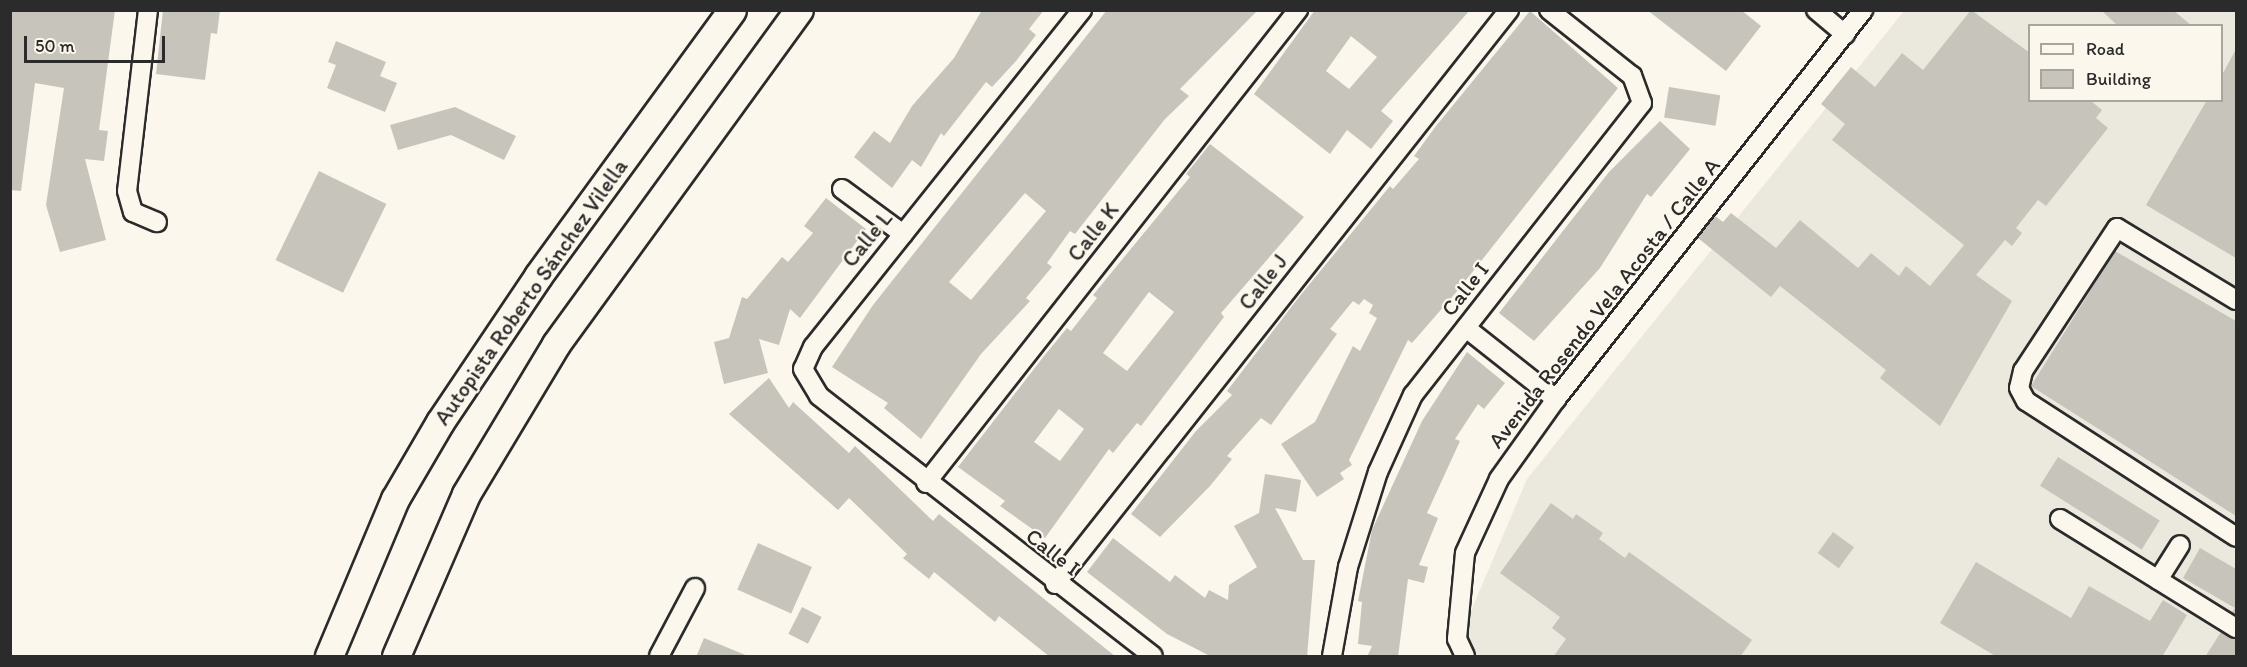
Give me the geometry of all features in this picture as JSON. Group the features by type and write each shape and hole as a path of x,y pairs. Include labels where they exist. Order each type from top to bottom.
{"highway":[{"name":"Autopista Roberto Sánchez Vilella","path":"329,657 395,499 452,404 538,276 732,10"},
{"path":"396,657 466,494 556,344 799,10"}],"street":[{"path":"148,10 127,191 133,212 157,222"},
{"name":"Calle L","path":"926,483 819,396 804,369 813,347 1082,10"},
{"name":"Calle K","path":"926,483 1298,10"},
{"name":"Calle J","path":"1055,584 1509,10"},
{"name":"Calle I","path":"1332,657 1348,567 1378,472 1413,395 1642,103 1632,76 1549,10"},
{"path":"1816,10 1845,34"},
{"name":"Avenida Rosendo Vela Acosta / Calle A","path":"1465,657 1457,639 1465,553 1499,479 1556,399 1863,10"},
{"path":"842,189 903,234"},
{"path":"2236,300 2117,228 2023,371 2019,388 2026,401 2236,537"},
{"path":"1466,328 1556,399"},
{"name":"Calle I","path":"926,483 1153,657"},
{"path":"2060,519 2236,628"},
{"path":"2158,580 2180,545"},
{"path":"659,657 695,588"}],"shaded area":[{"path":"1904,11 2236,11 2236,656 1452,656 1527,479"}],"building":[{"path":"10,10 115,10 99,130 108,131 104,161 85,159 106,240 60,252 46,205 64,88 35,83 21,191 10,190"},
{"path":"163,10 220,10 217,34 211,33 205,80 156,74"},
{"path":"982,10 1044,10 1029,29 1036,35 1016,61 992,87 986,82 944,136 941,133 921,167 912,160 892,188 854,157 874,131 890,143 912,106 954,58"},
{"path":"1107,10 1258,10 1180,89 1189,96 1165,119 1075,234 1070,231 1047,263 1052,267 1026,298 1030,301 981,354 921,439 884,408 888,403 832,367 873,305","holes":["1025,193 1046,211 971,300 949,282"]},
{"path":"1315,10 1470,10 1381,111 1393,121 1371,149 1347,130 1330,154 1254,94","holes":["1351,36 1377,57 1349,89 1326,71"]},
{"path":"1647,10 1741,10 1761,26 1726,71"},
{"path":"1971,10 2028,52 2028,102 2092,102 2102,110 2096,118 2108,128 2046,206 2038,200 2016,228 2022,233 2012,246 2005,240 1976,275 2012,301 1940,426 1880,378 1886,370 1780,286 1771,297 1698,238 1715,216 1723,222 1731,213 1776,248 1800,220 1858,268 1871,253 1899,276 1906,266 1930,286 1964,245 1832,140 1845,124 1821,104 1851,67 1875,87 1902,53 1923,70"},
{"path":"2101,10 2173,10 2190,24 2116,24"},
{"path":"1530,11 1618,88 1459,289 1412,343 1408,340 1349,460 1352,465 1340,473 1344,479 1317,497 1281,444 1315,422 1353,346 1360,351 1377,318 1369,313 1373,305 1364,299 1359,305 1353,301 1330,329 1337,334 1271,425 1261,418 1227,456 1232,459 1210,486 1160,537 1131,514 1196,431 1232,395 1227,391 1299,297 1390,186 1393,189 1419,159 1414,156 1436,126"},
{"path":"336,41 386,62 380,76 397,83 385,112 327,88 336,65 328,62"},
{"path":"2236,49 2236,258 2146,205 2206,102 2223,102 2223,73"},
{"path":"1669,87 1720,95 1716,126 1664,118"},
{"path":"455,107 516,136 504,160 451,135 398,150 390,125"},
{"path":"1660,121 1690,149 1651,197 1647,194 1600,268 1534,341 1499,313 1609,172"},
{"path":"1210,144 1304,217 1221,313 1224,317 1141,426 1137,423 1113,453 1109,449 1045,538 1000,506 1005,501 958,467 1067,328 1071,331 1097,298 1093,295 1190,177 1186,174","holes":["1149,292 1174,312 1127,371 1103,353","1059,409 1084,429 1060,461 1034,442"]},
{"path":"319,171 386,204 343,293 276,260"},
{"path":"826,198 866,229 800,318 790,309 779,345 759,339 768,373 724,384 714,342 729,338 742,297 747,299 782,257 788,262 813,233 804,226"},
{"path":"2115,251 2236,321 2236,516 2031,386"},
{"path":"1467,352 1505,383 1484,409 1478,404 1455,439 1460,441 1427,513 1438,518 1419,565 1428,567 1424,583 1408,579 1398,657 1367,657 1372,646 1358,644 1362,602 1358,601 1372,530 1422,421"},
{"path":"769,378 789,408 793,402 849,453 855,446 933,521 939,514 1116,657 1050,657 999,616 995,622 934,572 929,579 903,558 907,554 849,498 838,510 729,414"},
{"path":"2058,457 2160,521 2142,549 2040,486"},
{"path":"1265,474 1301,480 1296,512 1275,508 1303,560 1315,560 1307,657 1212,657 1167,634 1087,572 1113,538 1170,582 1175,575 1205,598 1209,590 1228,600 1229,585 1257,567 1234,526 1259,513"},
{"path":"1551,503 1573,519 1576,514 1603,533 1599,539 1625,558 1629,552 1752,640 1740,657 1553,657 1566,639 1552,628 1560,617 1500,573"},
{"path":"1833,532 1854,547 1839,568 1818,553"},
{"path":"758,543 812,567 791,614 737,590"},
{"path":"2200,548 2236,569 2236,615 2232,612 2235,608 2183,578"},
{"path":"1976,562 2071,618 2089,586 2150,621 2163,600 2187,615 2162,657 1997,657 1940,623"},
{"path":"802,607 822,617 808,644 788,634"},
{"path":"2221,632 2236,639 2236,657 2205,657"},
{"path":"704,638 748,656 748,657 696,657"}]}
